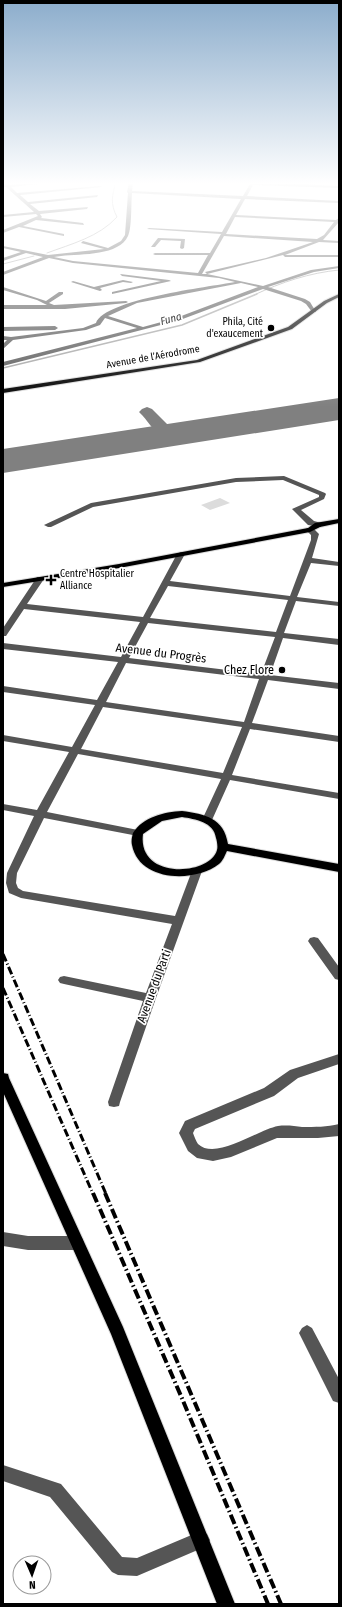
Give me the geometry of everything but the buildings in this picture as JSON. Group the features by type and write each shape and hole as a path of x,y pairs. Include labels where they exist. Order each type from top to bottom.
{"main road":[{"name":"Avenue de l’Aérodrome","path":"3,391 192,362 290,328 304,321 326,301 339,295"},
{"path":"3,585 181,554 339,521"},
{"path":"314,527 339,525"},
{"path":"171,815 188,815 207,820 220,831 224,839 224,847 215,862 206,868 183,873 158,869 146,862 137,846 138,833 150,822 159,818 171,815"},
{"path":"224,847 339,868"},
{"path":"3,1078 118,1332 226,1604"}],"street":[{"path":"3,274 46,257"},
{"path":"53,257 73,262 104,266 201,273 277,291 303,300 308,303 314,311"},
{"path":"201,273 210,257"},
{"path":"201,273 273,257"},
{"path":"3,364 178,319 313,271 339,267"},
{"path":"114,293 169,281 122,275"},
{"path":"95,288 124,280 151,289"},
{"path":"73,282 101,291"},
{"path":"3,307 54,307 136,302 243,282"},
{"path":"3,288 54,307"},
{"path":"157,292 168,296"},
{"path":"46,303 61,293"},
{"path":"3,338 11,339 84,329 98,324 102,318 110,312 136,302"},
{"path":"102,318 142,328"},
{"path":"3,329 66,327"},
{"path":"3,347 11,339"},
{"path":"48,526 92,505 236,480 281,477 323,494 322,498 296,509 314,527 315,540 263,677 247,726 207,820"},
{"path":"178,921 21,894 13,890 11,883 12,873 40,815 181,554"},
{"path":"307,560 339,564"},
{"path":"3,634 40,579"},
{"path":"165,583 339,604"},
{"path":"23,606 339,642"},
{"name":"Avenue du Progrès","path":"3,646 339,686"},
{"path":"3,689 339,740"},
{"path":"3,738 339,796"},
{"path":"3,807 138,833"},
{"name":"Avenue du Parti","path":"114,1102 196,871"},
{"path":"314,941 339,976"},
{"path":"64,980 150,998"},
{"path":"339,1059 294,1074 269,1092 190,1125 186,1133 188,1143 202,1155 214,1156 224,1154 267,1135 280,1132 326,1133 339,1130"},
{"path":"3,1239 28,1243 77,1243"},
{"path":"307,1333 339,1395"},
{"path":"3,1473 55,1490 118,1566 137,1568 201,1540"}],"shaded area":[{"path":"220,498 230,503 210,510 201,505"}],"waterway":[{"path":"3,264 30,257"},
{"name":"Funa","path":"254,295 296,279 317,273 339,270"},
{"name":"Funa","path":"3,368 182,325 257,294"}],"taxiway":[{"path":"147,412 169,435"}],"runway":[{"path":"3,461 339,409"}],"railway":[{"path":"3,954 106,1194"},
{"path":"3,988 93,1194"},
{"path":"93,1193 181,1396 268,1604"},
{"path":"105,1193 281,1604"}],"place":[{"name":"Phila, Cité d'exaucement","path":"271,328"},
{"name":"Centre Hospitalier Alliance","path":"51,580"},
{"name":"Chez Flore","path":"282,670"}]}
